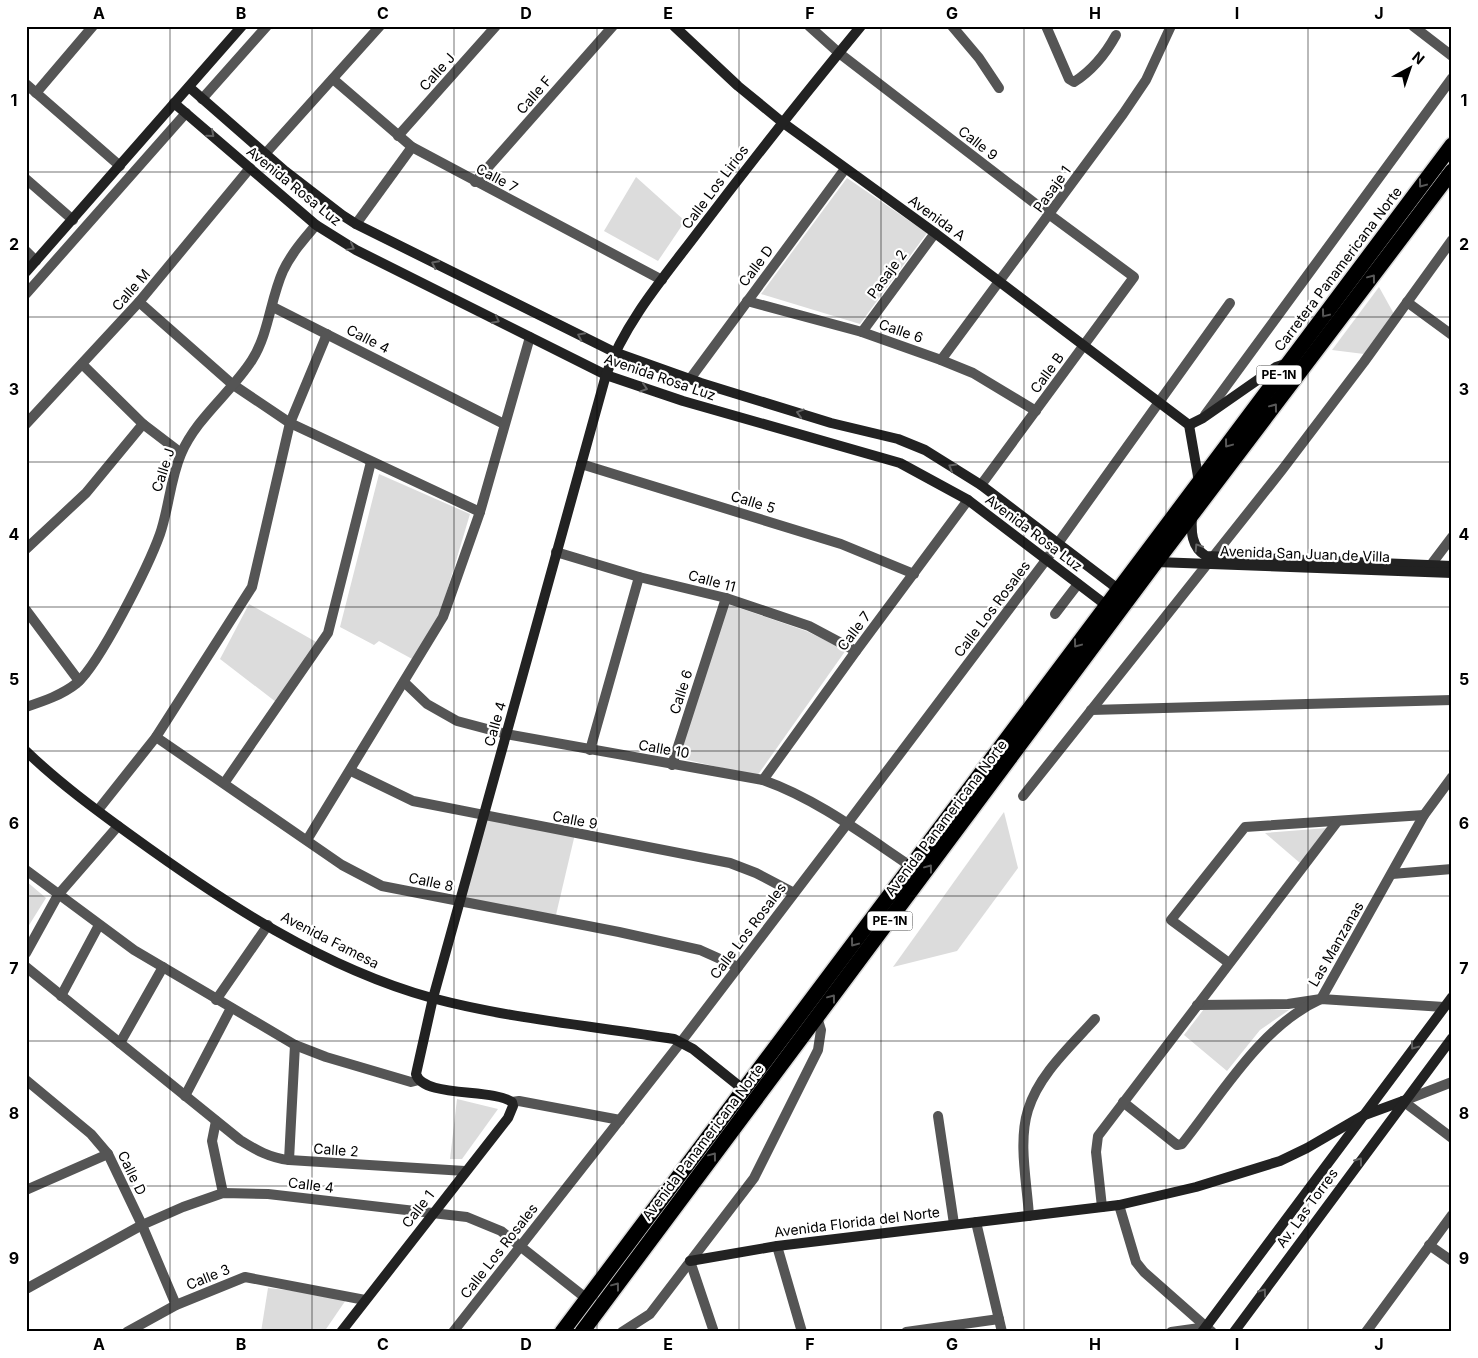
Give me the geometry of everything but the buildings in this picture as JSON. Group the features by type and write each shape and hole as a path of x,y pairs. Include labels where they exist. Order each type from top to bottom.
{"highway":[{"name":"Carretera Panamericana Norte","path":"1106,605 1452,145"},
{"name":"PE-1N","path":"1192,516 1452,171"},
{"name":"Avenida Panamericana Norte","path":"582,1332 1192,516"},
{"name":"Avenida Panamericana Norte","path":"562,1332 912,867 1106,605"}],"street":[{"path":"36,93 93,26"},
{"path":"26,272 242,26"},
{"path":"202,99 267,26"},
{"path":"265,154 380,26"},
{"name":"Calle J","path":"398,136 496,26"},
{"name":"Calle F","path":"475,182 613,26"},
{"name":"Avenida A","path":"674,26 738,86 782,122 935,233 1189,425"},
{"name":"Calle 9","path":"809,26 839,53 1134,277"},
{"name":"Calle Los Lirios","path":"606,375 614,352 662,280 782,122 861,26"},
{"path":"952,26 979,58 999,88"},
{"path":"1046,26 1068,79 1074,82 1089,72 1107,50 1116,35"},
{"name":"Pasaje 1","path":"942,360 1050,215 1146,80 1171,26"},
{"path":"1413,26 1452,56"},
{"path":"1203,418 1452,78"},
{"name":"Calle 7","path":"332,79 412,147 662,280"},
{"path":"26,84 120,166"},
{"name":"Avenida Rosa Luz","path":"189,87 265,154 356,224 614,352 690,379 831,423 898,439 925,450 981,485 1118,590"},
{"name":"Avenida Rosa Luz","path":"174,103 316,225 356,250 606,375 768,426 900,463 968,500 1106,605"},
{"path":"26,294 186,113"},
{"path":"356,224 412,147"},
{"name":"Calle M","path":"26,424 139,302 250,168"},
{"name":"Calle D","path":"690,379 845,169"},
{"path":"26,179 73,220"},
{"name":"Calle J","path":"26,707 61,694 79,681 93,665 154,550 164,520 173,476 181,453 200,424 256,353 288,261 316,225"},
{"name":"Pasaje 2","path":"862,332 935,233"},
{"path":"1023,796 1211,560 1364,362 1452,240"},
{"path":"26,252 36,261"},
{"name":"Calle B","path":"981,485 1134,277"},
{"name":"Calle 6","path":"747,301 862,332 942,360 973,373 1036,411"},
{"path":"139,302 232,384 290,423 480,512"},
{"path":"1407,302 1452,335"},
{"name":"Calle Los Rosales","path":"453,1332 681,1042 847,824 1046,560 1157,402 1230,303"},
{"name":"Calle 4","path":"273,307 504,424"},
{"path":"98,810 156,737 252,587 290,423 327,334"},
{"path":"307,840 351,771 443,617 480,512 530,337"},
{"path":"1199,482 1189,425 1203,418 1276,367 1288,362"},
{"path":"82,364 144,424 181,453"},
{"name":"Calle 4","path":"418,1080 416,1074 433,998 606,375"},
{"path":"26,549 86,493 144,424"},
{"path":"225,782 328,633 371,462"},
{"name":"Calle 5","path":"581,464 841,544 914,574"},
{"name":"Calle 7","path":"763,780 968,500"},
{"name":"Avenida San Juan de Villa","path":"1192,516 1192,534 1197,548 1211,560"},
{"path":"1430,569 1452,537"},
{"name":"Calle 11","path":"556,552 639,577 726,598 809,626 856,651"},
{"name":"Avenida San Juan de Villa","path":"1156,562 1211,560 1430,569 1452,573"},
{"name":"Avenida San Juan de Villa","path":"1430,569 1452,566"},
{"path":"590,750 639,577"},
{"path":"1055,614 1078,584"},
{"name":"Calle 6","path":"672,765 726,598"},
{"path":"26,610 79,681"},
{"name":"Calle 10","path":"404,682 427,704 457,721 506,734 763,780 786,788 847,824 912,867"},
{"path":"1091,710 1452,700"},
{"name":"Calle 8","path":"156,737 225,782 342,865 382,886 610,930 700,950 738,967"},
{"name":"Avenida Famesa","path":"28,755 118,826 203,886 268,925 353,970 433,998 681,1042 715,1065 744,1090"},
{"name":"Calle 9","path":"351,771 413,801 730,863 756,873 794,892"},
{"name":"Las Manzanas","path":"1123,1102 1180,1145 1182,1144 1272,1032 1301,1008 1321,999 1424,814 1452,777"},
{"path":"1229,963 1171,920 1245,827 1338,822 1424,814"},
{"path":"1102,1207 1096,1144 1098,1136 1338,822"},
{"path":"26,953 58,895 118,826"},
{"path":"1392,874 1452,869"},
{"path":"26,870 58,895 163,967 295,1045 353,1066 411,1082 418,1080 431,1086 499,1096 512,1102 519,1101 620,1120"},
{"path":"61,996 99,924"},
{"path":"216,1000 268,925"},
{"name":"Calle 2","path":"26,967 216,1121 257,1151 269,1157 289,1160 465,1171"},
{"path":"120,1044 163,967"},
{"name":"Av. Las Torres","path":"1207,1330 1362,1116 1452,997"},
{"path":"1197,1005 1288,1004 1321,999 1444,1007"},
{"path":"185,1096 232,1008"},
{"path":"622,1332 650,1314 754,1178 818,1050 821,1030 817,1017"},
{"path":"1029,1216 1024,1137 1027,1111 1035,1092 1052,1066 1096,1019"},
{"name":"Av. Las Torres","path":"1234,1332 1402,1101 1452,1038"},
{"path":"289,1160 295,1045"},
{"name":"Calle D","path":"26,1080 91,1134 108,1154 142,1225 176,1305"},
{"path":"1402,1101 1452,1082"},
{"path":"1402,1101 1452,1138"},
{"name":"Avenida Florida del Norte","path":"690,1261 777,1246 1119,1205 1196,1187 1280,1161 1362,1116 1402,1101"},
{"name":"Calle 1","path":"341,1332 364,1300 508,1118 513,1106 512,1102"},
{"path":"938,1116 954,1224"},
{"path":"216,1121 212,1141 223,1193"},
{"path":"26,1190 108,1154"},
{"name":"Calle 4","path":"26,1289 142,1225 183,1207 223,1193 268,1194 467,1217 484,1222 521,1245 587,1299"},
{"path":"1119,1205 1136,1262 1144,1272 1207,1330"},
{"path":"1366,1332 1452,1215"},
{"path":"976,1222 1002,1332"},
{"path":"1429,1245 1452,1261"},
{"path":"777,1246 802,1332"},
{"path":"690,1261 714,1332"},
{"name":"Calle 3","path":"127,1332 176,1305 245,1277 364,1300"},
{"path":"906,1332 999,1319"},
{"path":"1170,1332 1207,1330"}],"shaded area":[{"path":"636,177 685,221 658,261 604,231"},
{"path":"847,178 927,233 860,324 761,294"},
{"path":"1379,287 1394,314 1364,354 1332,350"},
{"path":"379,474 470,514 438,621 414,660 379,641 374,645 340,627"},
{"path":"249,604 318,643 276,702 220,659"},
{"path":"728,604 806,631 846,650 757,776 679,758"},
{"path":"1004,812 1018,868 957,951 893,967"},
{"path":"483,816 575,834 555,919 459,902"},
{"path":"1327,828 1300,863 1265,833"},
{"path":"26,881 46,898 26,930"},
{"path":"1204,1009 1289,1010 1260,1030 1227,1071 1184,1035"},
{"path":"457,1099 498,1109 462,1159 450,1159"},
{"path":"268,1288 348,1297 324,1332 261,1332"}]}
